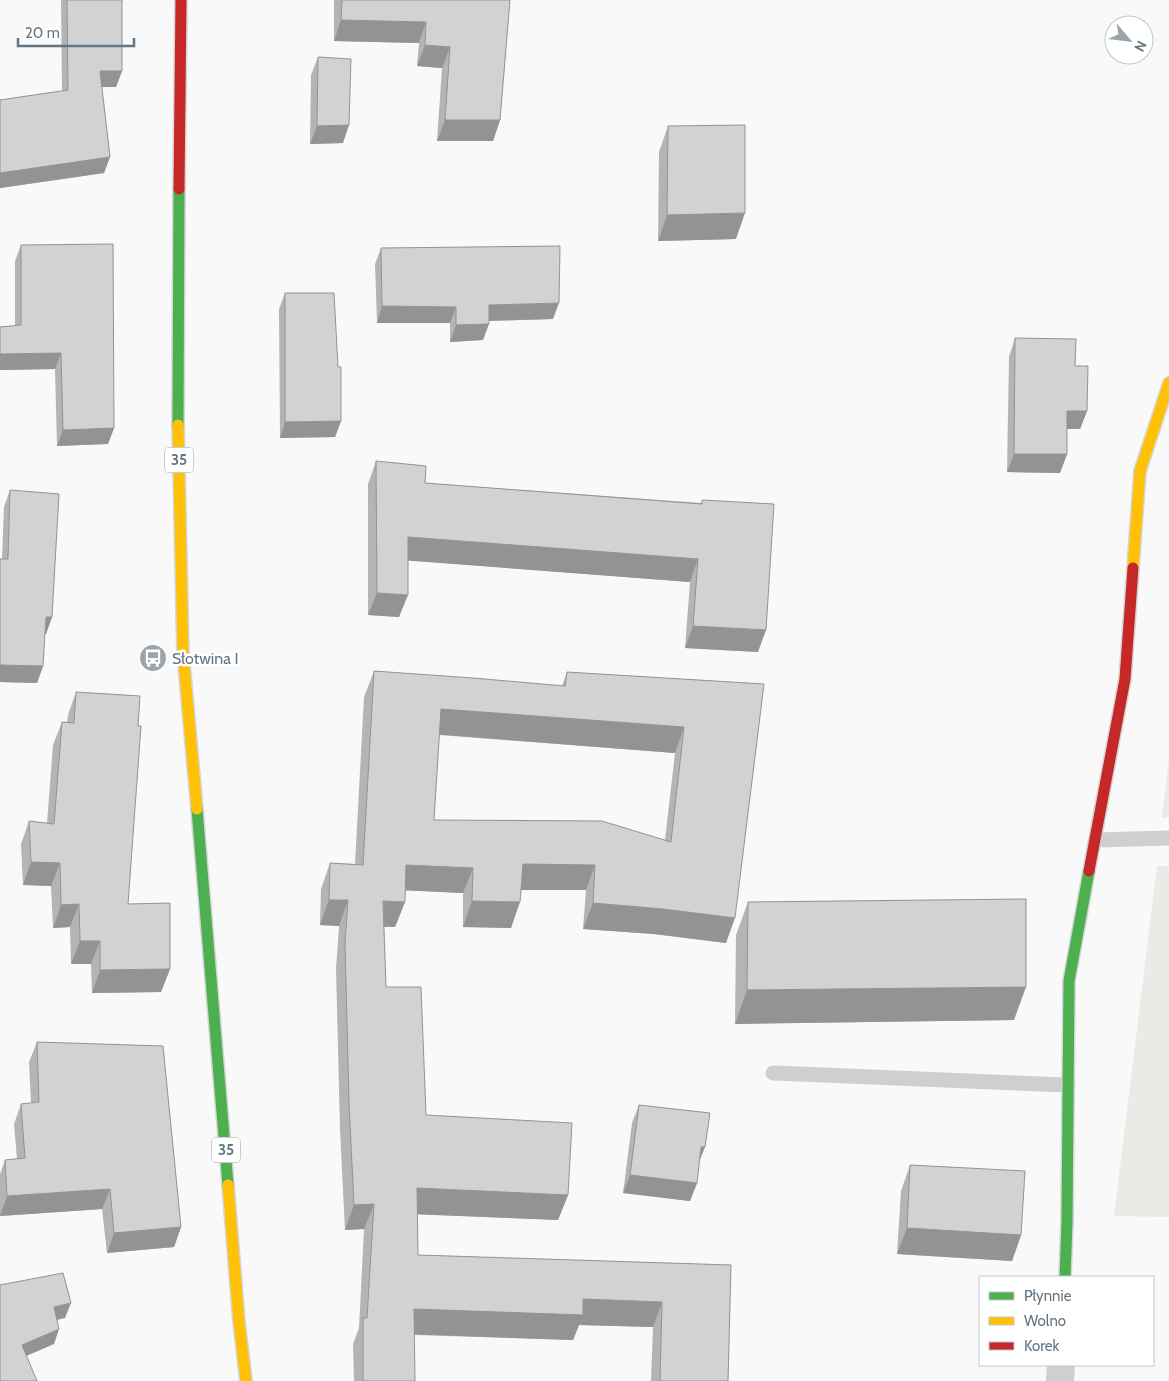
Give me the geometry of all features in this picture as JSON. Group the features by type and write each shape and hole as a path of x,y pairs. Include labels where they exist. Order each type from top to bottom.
{"main road":[{"name":"35","path":"181,0 178,429 183,653 221,1088 239,1322 246,1381"},
{"path":"1065,1276 1070,981 1125,679 1140,471 1169,383"}],"street":[{"path":"1060,1381 1061,1366"}],"lane":[{"path":"1096,840 1169,838"},
{"path":"773,1073 1068,1085"}],"shaded area":[{"path":"1169,757 1169,817 1162,818"},
{"path":"1157,866 1169,866 1169,1217 1114,1216"}],"building":[{"path":"67,0 122,0 122,71 100,71 110,157 0,173 0,100 68,90"},
{"path":"342,0 510,0 500,120 445,120 450,47 425,45 426,22 341,20"},
{"path":"318,57 351,59 349,125 317,126"},
{"path":"745,125 745,213 667,215 668,126"},
{"path":"113,244 114,428 63,430 61,353 0,354 0,327 21,325 21,245"},
{"path":"560,246 559,303 489,305 489,324 456,325 456,307 382,306 381,248"},
{"path":"285,293 334,293 338,367 341,367 341,421 285,422"},
{"path":"1015,338 1076,339 1075,366 1088,366 1087,411 1067,411 1067,454 1014,454"},
{"path":"376,461 426,466 425,483 702,504 702,500 774,504 766,630 693,626 698,559 408,537 408,595 377,593"},
{"path":"10,490 59,494 52,617 46,617 43,666 0,665 0,559 8,559"},
{"path":"374,671 565,686 567,672 764,684 735,918 593,903 595,865 523,864 520,902 472,901 473,868 406,865 405,902 383,901 386,987 421,987 426,1115 572,1123 568,1195 417,1188 418,1255 731,1265 728,1381 660,1381 662,1302 583,1299 583,1315 414,1309 415,1381 363,1381 363,1318 367,1318 374,1204 354,1205 349,1104 345,943 348,900 329,900 330,863 363,865","holes":["441,709 684,727 671,842 602,821 434,820"]},
{"path":"76,692 140,696 138,726 141,726 128,904 170,903 170,969 100,970 100,941 80,941 79,904 61,905 60,863 31,862 29,821 54,824 62,722 74,723"},
{"path":"1026,899 1026,987 747,990 748,902"},
{"path":"37,1042 163,1046 181,1227 114,1233 110,1189 7,1196 5,1160 25,1158 21,1104 39,1102"},
{"path":"639,1105 710,1113 705,1147 701,1147 697,1183 630,1175"},
{"path":"910,1165 1025,1171 1021,1235 907,1228"},
{"path":"63,1273 71,1303 54,1307 59,1329 22,1345 37,1381 0,1381 0,1285"}],"traffic: fast":[{"path":"178,425 179,189"},
{"path":"197,809 228,1185"},
{"path":"1065,1276 1069,981 1089,871"}],"traffic: slow":[{"path":"1133,568 1140,471 1169,383"},
{"path":"178,425 183,653 197,809"},
{"path":"228,1185 239,1322 246,1381"}],"traffic: jam":[{"path":"179,189 181,0"},
{"path":"1089,871 1125,679 1133,568"}],"place":[{"name":"Słotwina I","path":"153,658"}]}
